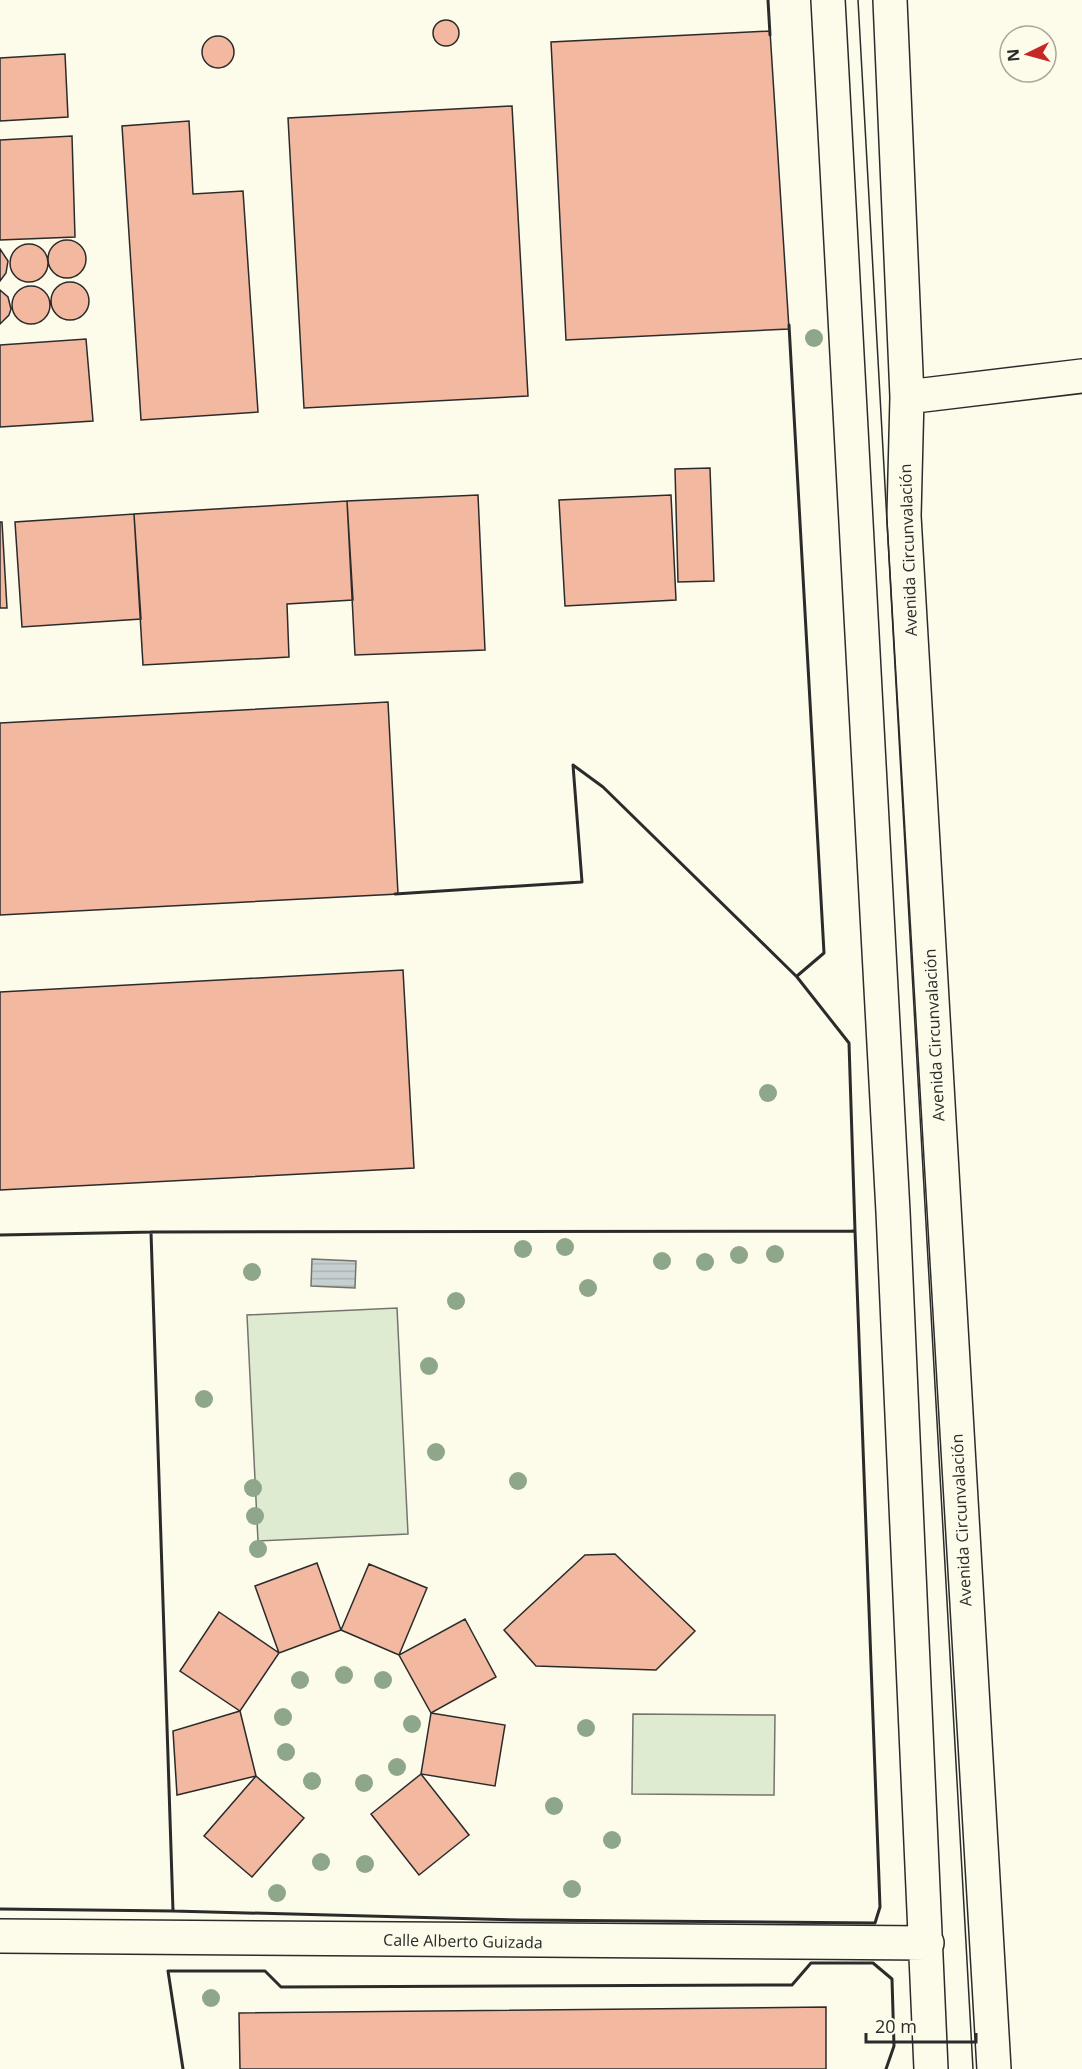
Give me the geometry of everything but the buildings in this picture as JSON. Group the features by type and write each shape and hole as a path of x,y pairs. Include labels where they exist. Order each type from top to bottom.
{"street":[{"path":"828,0 892,1188 931,2069"},
{"name":"Avenida Circunvalación","path":"890,0 907,396 904,516 994,2069"},
{"path":"907,396 1082,376"},
{"name":"Calle Alberto Guizada","path":"0,1936 927,1943"}],"green space":[{"path":"397,1308 408,1534 258,1541 247,1315"},
{"path":"633,1714 775,1715 774,1795 632,1794"}],"shaded area":[{"path":"312,1259 356,1261 355,1288 311,1286"}],"tram line":[{"path":"858,0 973,2069"}],"wall":[{"path":"768,0 770,35"},
{"path":"789,325 824,953 797,976"},
{"path":"395,894 582,882 573,765 603,787 797,977 849,1043 855,1231 852,1231"},
{"path":"855,1231 880,1907 875,1923 521,1920 173,1911 151,1232 855,1231"},
{"path":"0,1235 153,1232"},
{"path":"0,1909 173,1911 173,1908"},
{"path":"183,2069 168,1971 265,1971 281,1987 792,1985 811,1963 873,1963 892,1979 894,2046 886,2069"}]}
